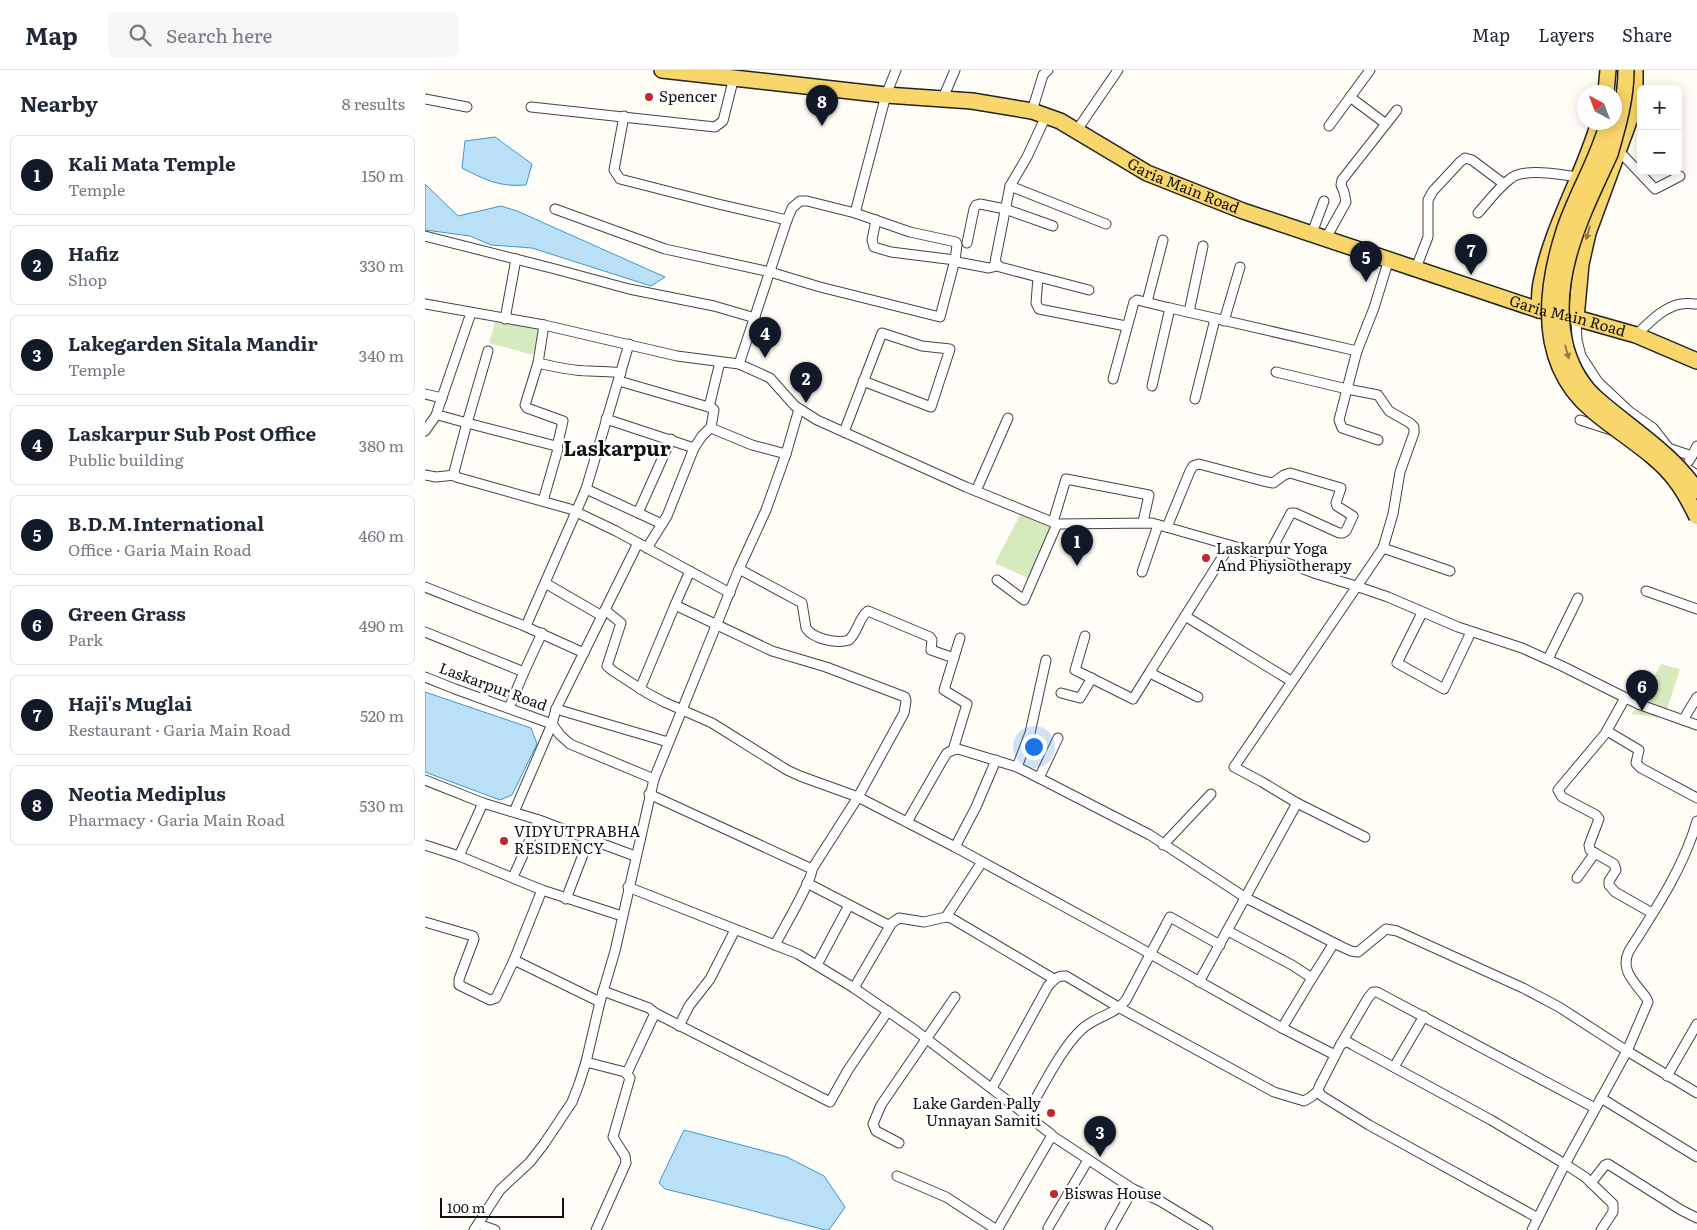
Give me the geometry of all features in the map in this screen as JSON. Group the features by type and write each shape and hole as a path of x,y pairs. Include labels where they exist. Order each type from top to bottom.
{"main road":[{"name":"Garia Main Road","path":"662,70 734,78 767,75 886,95 972,101 1039,113 1077,130 1161,179 1243,211 1539,310 1637,335 1697,361"},
{"path":"1607,85 1608,70"},
{"path":"1613,85 1614,70"},
{"path":"1627,70 1622,111 1610,154 1575,232 1565,270 1560,302 1561,326 1569,360 1581,382 1595,397 1666,455 1697,491"},
{"path":"1576,318 1581,264 1588,233 1631,116 1635,88 1635,70"},
{"path":"1539,310 1541,284 1550,247 1596,130"},
{"path":"1606,130 1602,143 1564,230 1553,272 1549,296 1549,323 1555,351 1563,374 1575,393 1589,408 1654,458 1676,480 1697,517"}],"street":[{"path":"855,213 886,95 896,70"},
{"path":"943,98 955,70"},
{"path":"997,266 995,260 1010,186 1025,162 1039,113 1043,75 1048,70"},
{"path":"1077,130 1118,70"},
{"path":"1329,126 1370,70"},
{"path":"531,107 717,127 723,121 734,78"},
{"path":"1350,97 1385,124"},
{"path":"425,99 467,107"},
{"path":"1319,235 1346,202 1341,183 1397,110"},
{"path":"624,116 615,170 620,179 787,220"},
{"path":"1619,151 1655,189 1680,176"},
{"path":"1416,268 1428,237 1428,200 1433,191 1460,162 1465,158 1470,158 1505,184"},
{"path":"1478,213 1511,178 1520,173 1579,177"},
{"path":"1010,186 1106,224"},
{"path":"555,209 665,250 770,272 820,287 940,316 955,260 957,242 910,232 855,213 807,201 799,201 787,220 770,272 755,318 739,364"},
{"path":"1319,235 1324,201"},
{"path":"967,243 974,209 976,205 980,204 1053,226"},
{"path":"876,220 872,240 874,247 891,252 955,260 959,263 989,268 997,266 1089,290"},
{"path":"425,236 629,289 713,306 755,318"},
{"path":"1147,302 1163,240"},
{"path":"1189,312 1203,246"},
{"path":"505,319 516,259"},
{"path":"1378,440 1341,428 1339,424 1357,351 1374,308 1389,260"},
{"path":"1195,399 1219,320 1240,267"},
{"path":"1039,277 1036,303 1039,309 1127,326"},
{"path":"1113,379 1134,302 1137,300 1357,351"},
{"path":"425,304 544,325 677,356 739,364 770,378 799,409 817,420 976,491 1055,523 1143,522 1268,556 1388,597 1422,613 1471,632 1522,648 1625,698 1650,709 1697,725"},
{"path":"1637,335 1654,318 1669,308 1681,304 1697,304"},
{"path":"1152,386 1170,308"},
{"path":"425,431 437,414 471,313"},
{"path":"1576,318 1577,340 1581,356 1598,382 1630,412 1653,428 1685,468 1697,475"},
{"path":"543,501 558,449 563,421 527,408 525,404 538,363 544,325"},
{"path":"844,432 863,381 882,333 921,346 950,350 931,407 863,381"},
{"path":"526,626 586,489 629,344"},
{"path":"455,475 467,422 487,350"},
{"path":"709,407 720,362"},
{"path":"538,363 590,372 605,370 714,410 711,428 702,436 694,448 667,516 647,548"},
{"path":"1276,372 1378,395 1389,411 1414,427 1414,433 1399,477 1393,514 1383,548 1234,767 1297,803 1365,837"},
{"path":"425,394 442,398"},
{"path":"495,1230 476,1227 500,1190 530,1162 572,1102 587,1062 600,1002 615,951 649,794 668,742 729,593 766,510 786,454 799,409"},
{"path":"437,414 557,447"},
{"path":"976,491 1007,418"},
{"path":"606,419 694,448"},
{"path":"1580,420 1692,456"},
{"path":"711,428 751,445 786,454"},
{"path":"637,513 671,439"},
{"path":"1678,488 1685,468 1697,446"},
{"path":"1142,572 1189,471 1193,466 1199,464 1273,482 1290,473 1341,488 1336,503 1337,506 1353,516 1346,531 1339,533 1295,513 1291,514 1268,556"},
{"path":"1685,468 1688,483 1697,498"},
{"path":"425,475 436,477 455,475 456,477 576,512 638,542 729,593"},
{"path":"997,580 1024,600 1055,523 1066,479 1149,495 1143,522"},
{"path":"586,489 661,524"},
{"path":"514,812 552,724 556,709 638,542"},
{"path":"1085,636 1075,670 1133,699 1230,545"},
{"path":"1383,548 1450,571"},
{"path":"739,569 802,603 806,628 814,635 836,642 849,640 864,614 868,611 929,637 932,640 931,650 954,658"},
{"path":"640,689 690,571"},
{"path":"545,583 621,623 607,666 640,689 663,702 712,723 800,776 858,797 955,847 1282,1028 1335,1055"},
{"path":"425,587 526,626 584,653"},
{"path":"1646,591 1697,609"},
{"path":"1548,659 1577,598"},
{"path":"675,605 772,651 827,668 905,697 904,713 858,797 812,869 813,872 775,945"},
{"path":"1422,613 1397,663 1444,690 1471,632"},
{"path":"1185,616 1291,681"},
{"path":"425,632 524,672"},
{"path":"509,708 542,634"},
{"path":"953,750 967,704 944,690 960,638"},
{"path":"1017,767 1030,733 1047,660"},
{"path":"1151,670 1155,675 1198,697"},
{"name":"Laskarpur Road","path":"425,676 455,689 552,724"},
{"path":"1061,693 1080,698 1092,678"},
{"path":"1683,720 1697,697"},
{"path":"1625,698 1607,732 1558,790 1562,797 1596,815 1599,819 1589,845 1590,850 1614,864 1616,870 1609,881 1609,885 1615,892 1652,913"},
{"path":"556,709 668,742"},
{"path":"552,724 570,744 654,779"},
{"path":"1607,732 1639,750 1637,763 1641,768 1697,798"},
{"path":"1039,778 1058,738"},
{"path":"907,822 947,753 958,749 1017,767 1150,835 1246,898 1334,943 1358,952 1386,929 1397,931 1559,1006 1627,1051 1697,1093"},
{"path":"955,847 982,795 996,760"},
{"path":"425,780 483,803 539,820 635,856"},
{"path":"649,794 812,869"},
{"path":"1163,845 1211,794"},
{"path":"459,856 483,803"},
{"path":"1199,982 1297,803"},
{"path":"513,877 539,820"},
{"path":"1532,1230 1565,1164 1627,1051 1648,1002 1626,969 1625,960 1677,873 1687,852 1697,821"},
{"path":"567,899 589,839"},
{"path":"425,845 459,856 542,890 622,916"},
{"path":"1577,878 1595,853"},
{"path":"946,917 982,862"},
{"path":"807,883 889,925"},
{"path":"628,887 794,952 817,965 854,988 927,1039 1051,1135 1133,1189 1160,1201 1208,1230"},
{"path":"425,922 473,936 473,942 458,983 460,986 492,1000 496,998 514,960 542,890"},
{"path":"817,965 849,905"},
{"path":"854,988 890,927 889,925 899,918 924,922 946,917 957,921 1054,979"},
{"path":"1027,1115 1072,1039 1083,1028 1120,1008 1170,917 1220,945"},
{"path":"679,1026 689,1006 709,978 735,930"},
{"path":"1228,931 1292,964 1312,978"},
{"path":"1282,1028 1334,943"},
{"path":"514,960 600,1002"},
{"path":"992,1088 1048,986 1060,975 1065,976 1274,1092 1304,1101 1318,1091 1320,1083 1341,1044 1373,992 1381,993 1595,1108"},
{"path":"603,991 649,1008 679,1026 830,1102 848,1070 887,1011"},
{"path":"899,1142 876,1131 873,1124 881,1105 955,997"},
{"path":"627,1073 655,1013"},
{"path":"1394,1067 1424,1016"},
{"path":"1667,1076 1697,1024"},
{"path":"1341,1044 1348,1042 1491,1120 1565,1164 1591,1183 1613,1206 1613,1212 1601,1230"},
{"path":"587,1062 627,1073 630,1078 613,1137 625,1156 626,1163 596,1230"},
{"path":"1318,1091 1322,1096 1369,1125 1538,1218"},
{"path":"1601,1098 1697,1157"},
{"path":"897,1176 946,1197 997,1230 1051,1135"},
{"path":"1047,1228 1088,1160"},
{"path":"1591,1183 1605,1165 1609,1164 1681,1210 1697,1218"},
{"path":"1110,1230 1133,1189"}],"green space":[{"path":"496,319 542,327 533,355 489,343"},
{"path":"1021,513 1052,526 1030,579 995,563"},
{"path":"1661,664 1680,669 1666,712 1638,704"},
{"path":"1636,707 1665,714 1664,718 1632,714"}],"water":[{"path":"495,137 532,164 526,185 500,184 462,168 465,141"},
{"path":"425,184 458,216 501,206 517,211 665,277 651,286 532,248 491,245 470,236 425,230"},
{"path":"425,692 531,728 537,744 512,795 500,800 425,772"},
{"path":"684,1130 787,1157 824,1176 845,1207 829,1230 825,1230 665,1189 659,1183"}],"place":[{"name":"Spencer","path":"649,97"},
{"name":"Neotia Mediplus","path":"822,126"},
{"name":"Haji's Muglai","path":"1471,275"},
{"name":"B.D.M.International","path":"1366,282"},
{"name":"Laskarpur Sub Post Office","path":"765,358"},
{"name":"Hafiz","path":"806,403"},
{"name":"Laskarpur Yoga And Physiotherapy","path":"1206,558"},
{"name":"Kali Mata Temple","path":"1077,566"},
{"name":"Green Grass","path":"1642,711"},
{"name":"VIDYUTPRABHA RESIDENCY","path":"504,841"},
{"name":"Lake Garden Pally Unnayan Samiti","path":"1051,1113"},
{"name":"Lakegarden Sitala Mandir","path":"1100,1157"},
{"name":"Biswas House","path":"1054,1194"}],"district":[{"name":"Laskarpur","path":"617,449"}]}
